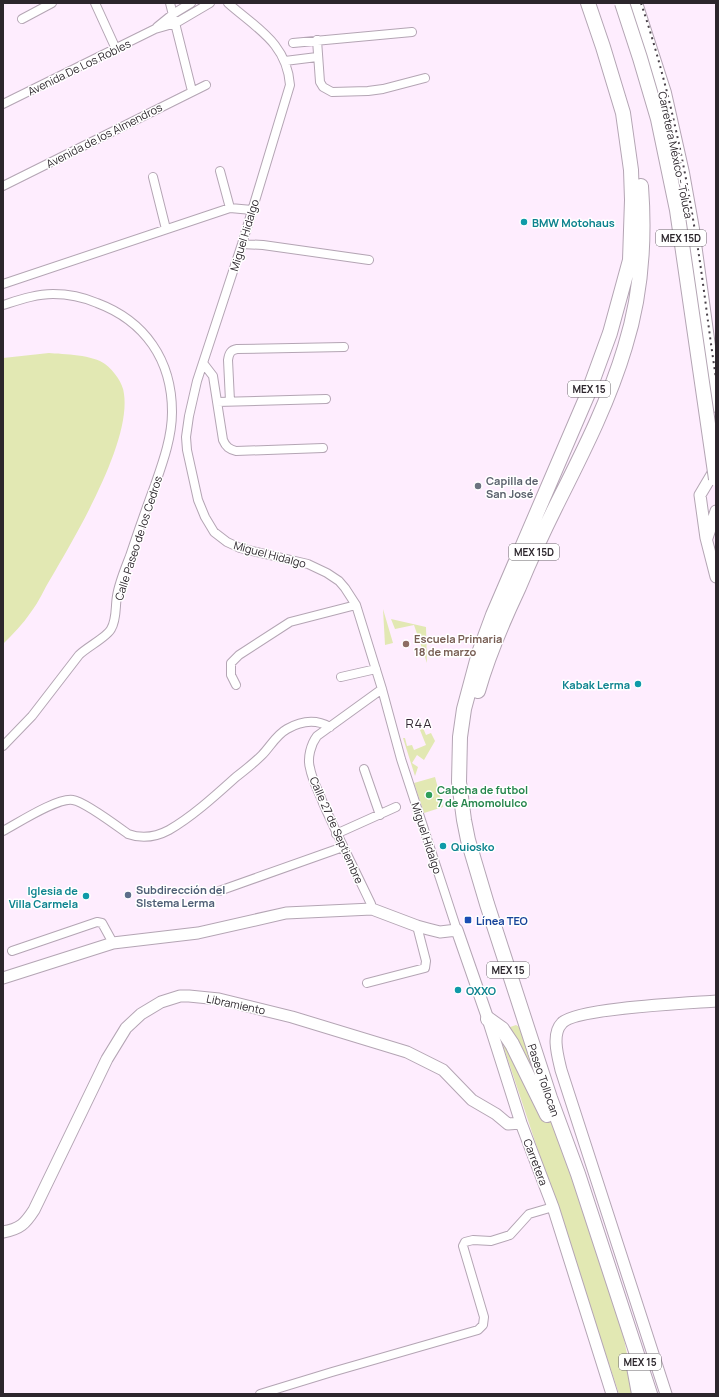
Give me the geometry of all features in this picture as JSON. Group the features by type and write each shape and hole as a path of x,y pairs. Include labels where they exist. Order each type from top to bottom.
{"highway":[{"name":"MEX 15","path":"459,762 460,737 464,709 479,652 493,615 587,396 610,333 630,260 632,200 631,170 623,113 588,3"},
{"name":"MEX 15D","path":"459,762 468,737 482,674 495,641 535,550 595,426 608,395 631,326 639,277 643,220 641,184 634,124 626,90 598,3"},
{"name":"MEX 15D","path":"622,3 658,119 677,210 716,479"},
{"name":"Carretera México - Toluca","path":"635,3 664,93 682,173 692,229 716,405"},
{"name":"Paseo Tollocan","path":"459,762 460,789 464,820 468,840 487,904 650,1394"},
{"path":"488,1019 502,1029 512,1044 578,1174"},
{"path":"629,1331 639,1394"}],"main road":[{"path":"716,468 700,495 706,538 716,577"},
{"path":"706,538 716,511"},
{"path":"3,978 96,947 113,943 198,932 286,913 372,909 417,926 440,932 458,930"},
{"name":"Carretera","path":"458,930 521,1123 553,1207 612,1394"},
{"name":"Libramiento","path":"3,1232 19,1228 28,1220 107,1059 126,1028 141,1014 151,1008 162,1002 180,996 218,999 292,1017 407,1052 443,1070 472,1100 496,1114 508,1124 521,1123"},
{"path":"666,1394 561,1070 557,1051 558,1028 561,1023 574,1016 604,1010 716,1001"}],"street":[{"path":"22,19 52,3"},
{"path":"95,3 116,49"},
{"path":"170,3 192,91"},
{"name":"Avenida De Los Robles","path":"155,29 173,14 191,3"},
{"name":"Avenida De Los Robles","path":"3,104 155,29 176,23 210,3"},
{"name":"Miguel Hidalgo","path":"228,3 267,35 283,56 290,75 290,85 242,244 203,363 189,416 186,437 187,450 198,500 205,517 214,532 227,542 240,548 308,564 327,573 342,585 356,605 382,689 401,759 458,930"},
{"path":"293,43 412,32"},
{"path":"316,40 320,82 323,87 332,92 383,89 425,78"},
{"path":"285,61 317,57"},
{"name":"Avenida de los Almendros","path":"3,186 206,85"},
{"path":"220,171 230,208"},
{"path":"153,176 166,229"},
{"path":"3,284 230,208 252,210"},
{"path":"242,244 263,245 369,260"},
{"name":"Calle Paseo de los Cedros","path":"3,305 43,295 62,294 87,299 104,305 123,315 133,322 146,337 157,353 167,372 170,385 172,412 165,454 119,589 112,628 108,634 86,648 79,655 32,716 3,746"},
{"path":"230,402 228,360 229,354 232,350 344,347"},
{"path":"203,363 213,376 222,440 225,446 229,449 236,452 323,448"},
{"path":"217,402 326,399"},
{"path":"236,685 231,675 230,662 239,655 290,622 356,605"},
{"path":"341,677 376,669"},
{"name":"Calle 27 de Septiembre","path":"372,909 371,904 336,834 309,768 313,742 317,736 382,689"},
{"path":"3,831 59,801 72,800 83,804 128,834 143,837 159,834 169,830 216,795 251,765 278,736 287,729 301,723 311,721 322,722 330,727"},
{"path":"364,769 380,815"},
{"path":"336,834 396,807"},
{"path":"219,891 343,847"},
{"path":"12,951 97,922 102,923 113,943"},
{"path":"367,983 425,968 426,962 417,926"},
{"path":"260,1394 478,1330 483,1325 484,1317 462,1246 465,1242 473,1240 491,1241 510,1235 529,1214 553,1207"}],"green space":[{"path":"49,353 86,357 105,364 112,370 122,386 124,394 124,414 111,462 87,514 37,604 21,625 3,644 3,358"},
{"path":"383,609 393,643 385,645"},
{"path":"391,619 426,627 427,663 414,625 395,629"},
{"path":"423,728 426,735 431,733 435,741 424,760 417,755 412,763 418,767 415,776 403,738 405,738 407,746 412,745 414,750 426,745 420,730"},
{"name":"Cabcha de futbol 7 de Amomolulco","path":"435,777 443,807 424,813 414,783"},
{"path":"516,1025 523,1029 569,1155 624,1339 635,1394 619,1394 501,1039 507,1028"}],"railway":[{"path":"641,3 665,85 684,169 697,244 716,378"}],"place":[{"name":"BMW Motohaus","path":"524,222"},
{"name":"Capilla de San José","path":"478,486"},
{"name":"Escuela Primaria 18 de marzo","path":"406,644"},
{"name":"Kabak Lerma","path":"638,684"},
{"name":"Cabcha de futbol 7 de Amomolulco","path":"429,795"},
{"name":"Quiosko","path":"443,846"},
{"name":"Subdirección del SIstema Lerma","path":"128,895"},
{"name":"Iglesia de Villa Carmela","path":"86,896"},
{"name":"Línea TEO","path":"468,920"},
{"name":"OXXO","path":"458,990"}],"district":[{"name":"R4A","path":"419,723"}]}
